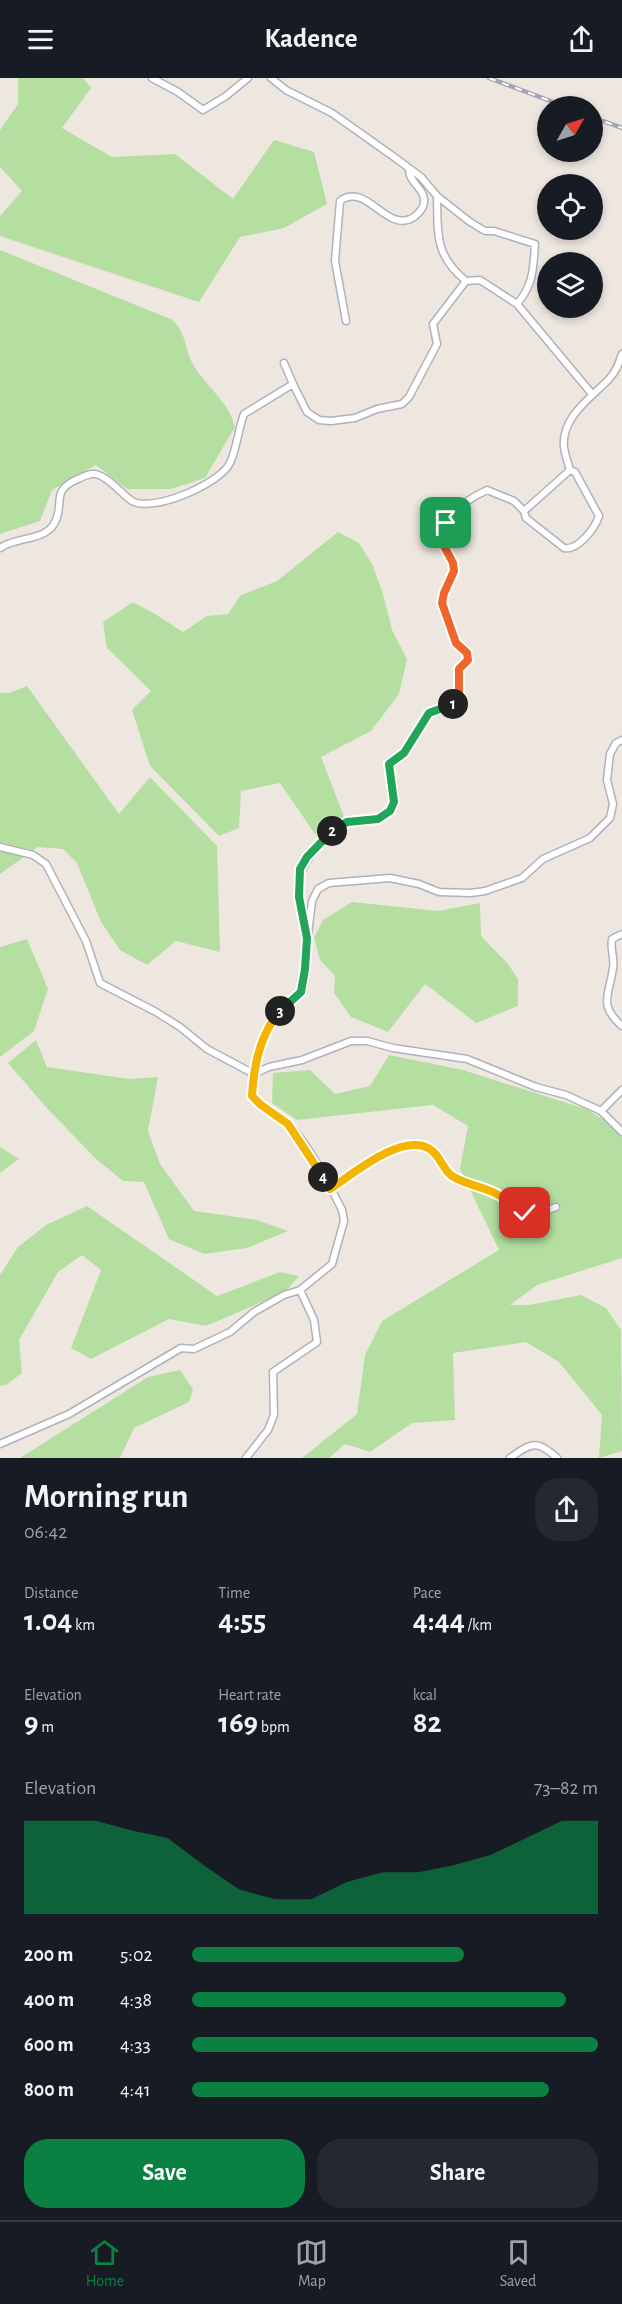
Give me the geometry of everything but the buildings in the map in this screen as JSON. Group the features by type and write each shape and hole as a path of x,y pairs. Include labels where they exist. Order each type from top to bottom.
{"street":[{"path":"152,78 202,110 226,96 248,78"},
{"path":"271,78 286,90 332,113 421,177 437,196 470,222 485,231 494,231 535,244 531,282 517,304"},
{"path":"346,321 335,261 340,201 350,196 364,200 398,222 405,222 420,211 424,200 422,190 410,179 409,170"},
{"path":"437,196 439,241 442,254 452,270 466,281 480,280 517,304 592,394"},
{"path":"284,363 307,412 319,420 355,418 377,409 402,404 409,397 437,344 433,324 466,281"},
{"path":"570,470 564,446 566,429 592,394 610,378 622,354"},
{"path":"0,548 46,532 54,524 61,492 66,484 90,474 99,474 135,503 153,504 184,495 213,480 230,464 244,414 293,384"},
{"path":"524,511 570,470"},
{"path":"307,938 299,897 299,884 300,869 307,857 331,832 347,822 378,819 390,811 394,802 389,764 404,753 429,713 459,701 459,669 468,660 467,653 456,643 442,603 454,571 441,532 446,523 453,512 468,499 487,490 514,501 524,511 526,518 564,548 570,549 577,546 597,522 599,516 575,472 570,470"},
{"path":"0,1444 69,1414 181,1348 194,1348 230,1332 254,1312 284,1295 300,1290 332,1264 344,1215 288,1124 253,1099 254,1074 261,1041 279,1011 301,992 312,901 318,889 329,883 390,878 439,892 485,891 522,878 543,859 590,838 610,818 613,804 607,780 610,754 616,743 622,740"},
{"path":"0,847 33,855 46,864 86,941 100,983 156,1012 180,1027 207,1049 254,1074"},
{"path":"622,934 612,939 610,951 614,965 606,1005 611,1016 622,1026"},
{"path":"254,1074 269,1067 302,1060 351,1041 367,1041 393,1048 461,1058 525,1083 566,1095 601,1111 622,1132"},
{"path":"601,1111 622,1090"},
{"path":"330,1189 387,1152 410,1146 421,1146 435,1153 449,1174 470,1186 493,1192 525,1213 537,1214 556,1207"},
{"path":"246,1458 268,1430 274,1415 273,1372 317,1342 314,1320 300,1290"},
{"path":"510,1458 533,1444 540,1444 557,1458"}],"green space":[{"path":"18,78 83,78 91,88 62,128 112,157 175,154 233,199 274,140 314,152 327,204 284,228 240,237 199,302 0,236 0,216 22,191 0,167 0,130 18,104"},
{"path":"0,250 173,320 184,338 194,366 223,402 235,427 205,478 171,489 127,489 96,465 52,490 40,521 0,534"},
{"path":"338,532 359,543 373,566 392,630 407,659 399,694 371,731 321,757 345,819 315,834 280,783 241,791 239,828 219,836 150,766 132,710 151,691 107,648 103,622 133,602 183,632 207,616 228,614 241,595 277,581"},
{"path":"27,686 119,814 150,777 217,846 220,952 176,941 147,965 120,950 101,922 77,863 63,849 38,847 0,874 0,693 9,693"},
{"path":"352,902 438,911 480,903 481,936 508,964 518,979 518,1006 476,1023 425,984 388,1032 351,1017 334,993 335,976 320,960 314,938 323,920"},
{"path":"27,939 48,989 34,1031 0,1057 0,947"},
{"path":"36,1040 47,1067 129,1079 158,1077 148,1131 160,1164 194,1211 257,1220 288,1231 247,1248 204,1254 169,1239 144,1182 123,1181 95,1158 8,1063"},
{"path":"389,1055 463,1070 586,1109 614,1126 622,1137 622,1258 537,1285 510,1305 529,1305 581,1295 606,1308 621,1330 622,1451 599,1458 602,1415 559,1362 526,1342 453,1353 455,1420 412,1423 370,1452 345,1444 329,1458 302,1458 357,1414 365,1355 382,1321 499,1250 460,1169 468,1126 433,1105 297,1120 272,1103 273,1073 310,1070 335,1094 370,1086"},
{"path":"0,1147 19,1159 0,1173"},
{"path":"87,1206 217,1296 280,1272 299,1276 285,1292 206,1326 169,1319 91,1359 71,1348 101,1270 82,1255 58,1272 19,1340 22,1373 6,1385 0,1386 0,1275 18,1247 46,1225"},
{"path":"180,1370 193,1389 189,1402 134,1428 120,1458 20,1458 148,1377"}],"railway":[{"path":"489,78 537,96"},
{"path":"603,121 622,128"}],"route":[{"path":"446,523 441,532 454,571 442,603 456,643 467,653 468,660 459,669 459,701 429,713 404,753 389,764 394,802 390,811 378,819 347,822 331,832 307,857 300,869 299,897 307,938 301,992 279,1011 261,1041 252,1096 293,1129 330,1189 387,1152 410,1146 421,1146 435,1153 449,1174 470,1186 490,1190 525,1213"}]}
